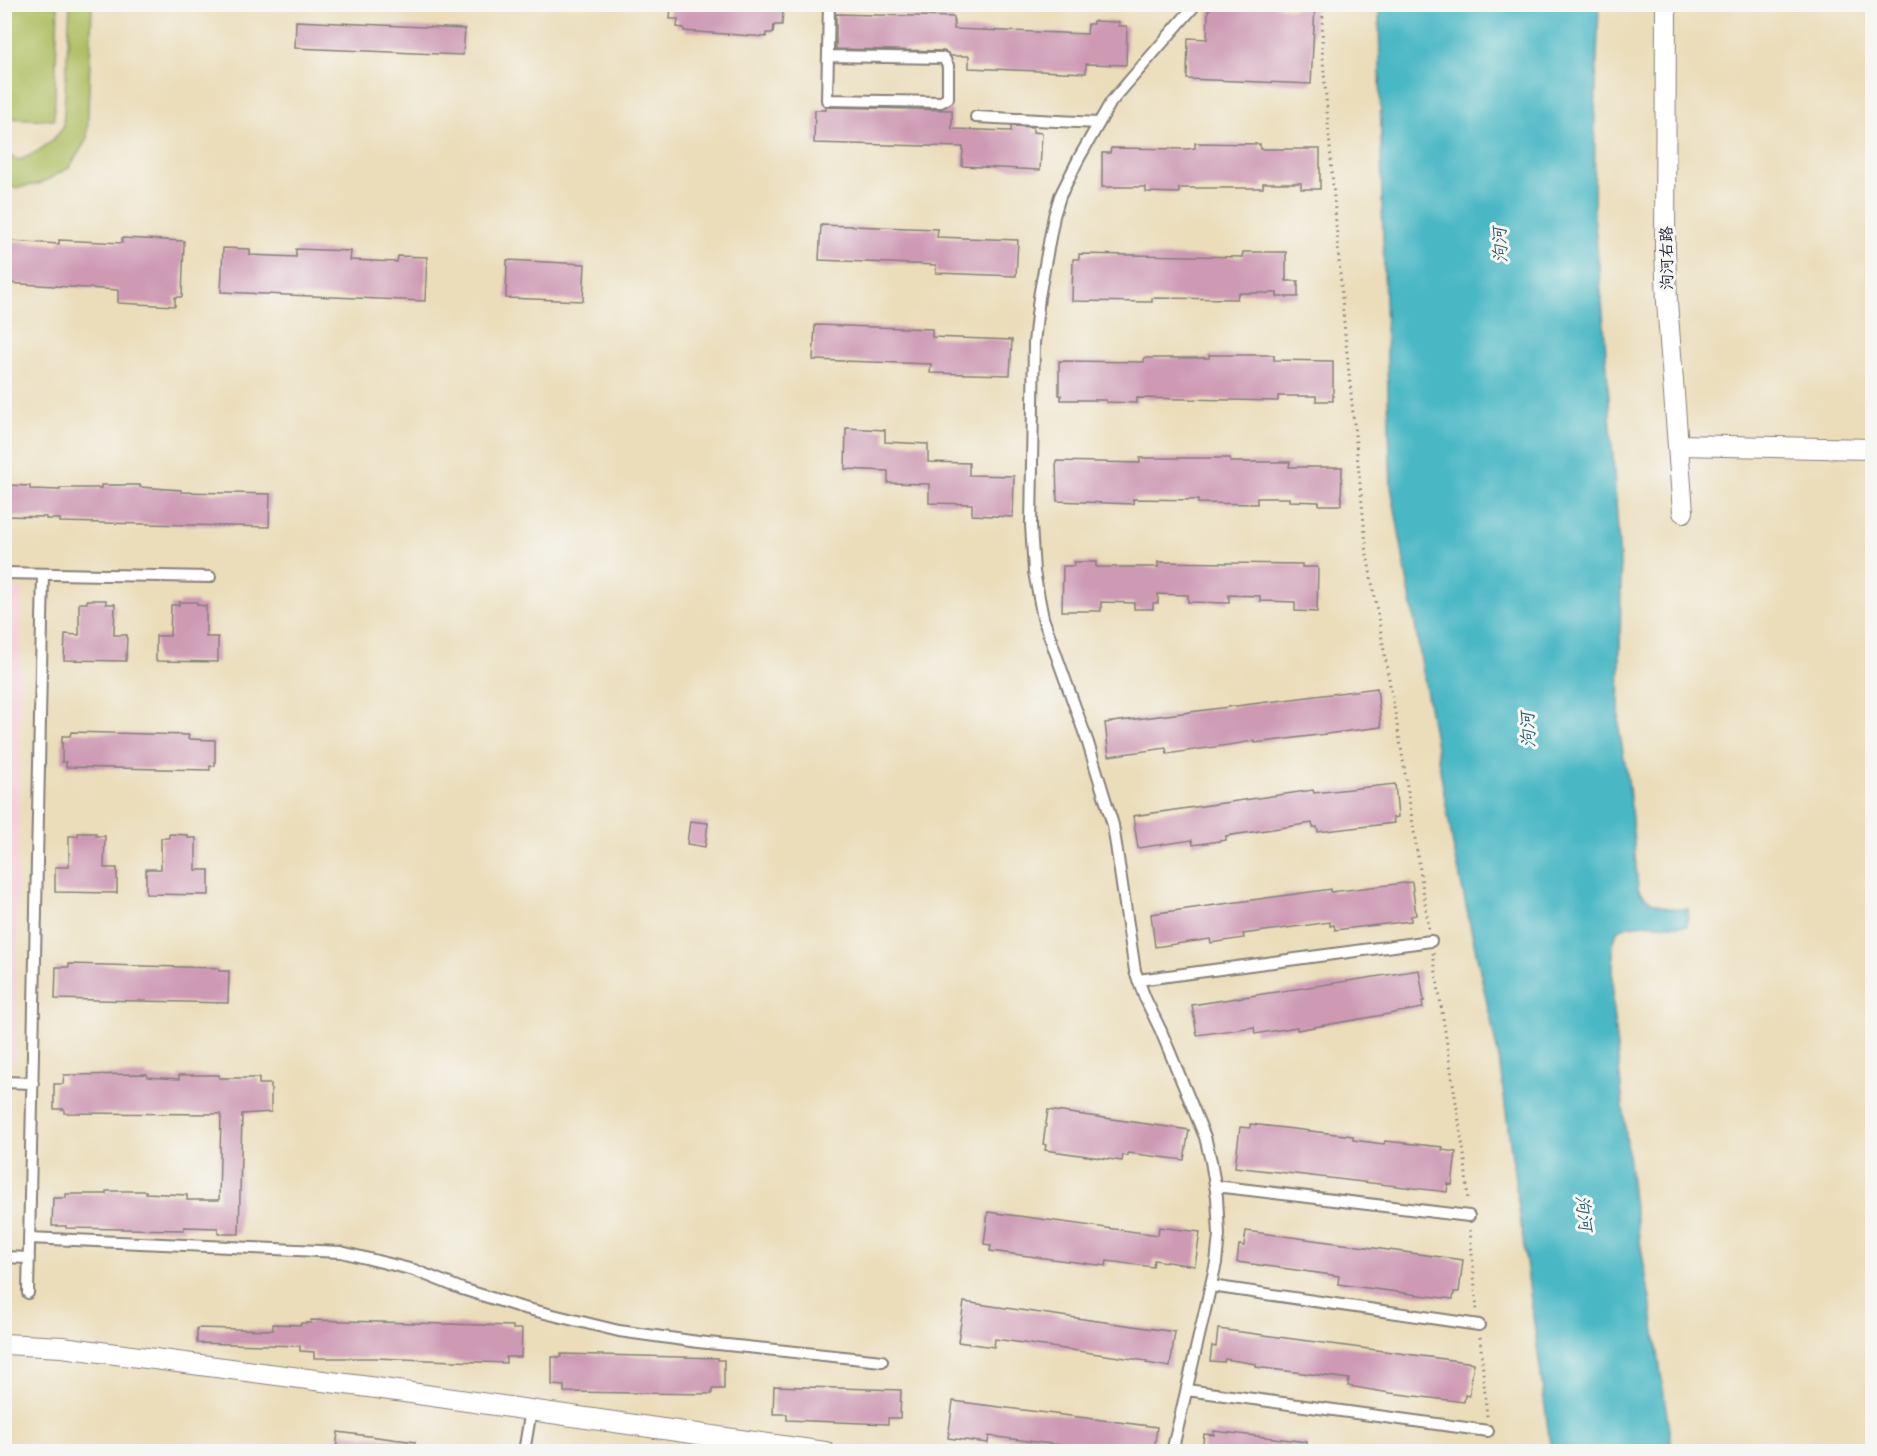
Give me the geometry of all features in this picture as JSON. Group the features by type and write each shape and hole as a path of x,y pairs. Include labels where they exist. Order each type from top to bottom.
{"street":[{"name":"泃河右路","path":"1666,4 1665,250 1683,512"},
{"path":"1678,445 1872,449"},
{"path":"4,1344 62,1347 825,1452"}],"lane":[{"path":"828,56 944,58 948,66 948,99 941,102 827,100 829,4"},
{"path":"1172,1452 1211,1286 1219,1235 1215,1186 1205,1137 1135,971 1113,825 1088,743 1043,618 1034,572 1031,525 1034,343 1046,255 1060,196 1110,102 1196,4"},
{"path":"976,117 1098,123"},
{"path":"4,573 210,577"},
{"path":"28,1293 43,574"},
{"path":"1138,980 1431,941"},
{"path":"4,1082 33,1083"},
{"path":"1215,1186 1469,1216"},
{"path":"29,1238 341,1252 414,1270 462,1289 520,1307 619,1331 698,1342 882,1361"},
{"path":"4,1257 29,1258"},
{"path":"1211,1286 1479,1324"},
{"path":"1187,1390 1488,1431"},
{"path":"524,1452 531,1410"}],"path":[{"path":"1323,4 1322,47 1344,323 1367,554 1401,747 1465,1161 1488,1431"}],"shaded area":[{"path":"4,589 22,589 15,1062 5,1062"}],"green space":[{"path":"5,4 58,5 54,120 5,118"},
{"path":"70,5 92,5 87,139 69,168 39,184 15,188 5,185 5,155 20,160 27,157 49,143 63,128"}],"water":[{"name":"泃河","path":"1379,5 1599,5 1594,214 1621,576 1619,729 1629,786 1638,889 1660,906 1688,909 1687,926 1633,925 1617,931 1613,945 1613,1011 1633,1201 1652,1311 1672,1451 1551,1451 1499,1059 1453,845 1391,486 1382,205"}],"building":[{"path":"671,4 714,4 783,11 782,25 774,25 773,33 766,33 766,37 684,31 684,28 677,27 678,19 670,19"},
{"path":"1216,4 1271,4 1290,9 1315,6 1311,84 1187,79 1188,38 1207,39 1208,11"},
{"path":"836,14 954,17 954,29 1087,34 1088,24 1093,24 1093,21 1119,22 1119,26 1127,26 1126,65 1086,64 1086,73 969,68 969,56 951,56 944,51 836,49"},
{"path":"296,21 465,29 463,55 295,48"},
{"path":"826,107 952,110 952,129 1011,131 1011,126 1033,127 1033,132 1042,133 1040,170 962,166 963,147 814,143 815,110 826,110"},
{"path":"1195,143 1260,144 1260,149 1320,149 1320,189 1301,189 1301,183 1263,183 1263,188 1179,188 1179,193 1146,192 1146,187 1102,187 1102,153 1110,153 1111,148 1187,149 1195,148"},
{"path":"821,225 938,229 937,237 1018,240 1016,276 936,273 936,265 819,260"},
{"path":"122,238 184,241 182,297 175,297 175,306 118,303 118,290 7,283 7,277 4,277 4,256 9,257 10,241 59,244 59,240 122,243"},
{"path":"223,248 250,249 250,255 296,257 296,249 351,251 350,260 397,262 398,256 427,257 425,301 221,292"},
{"path":"1243,252 1286,252 1286,281 1298,281 1298,297 1277,297 1277,293 1238,293 1237,299 1152,298 1152,302 1072,301 1073,259 1079,259 1079,254 1242,257"},
{"path":"507,260 585,264 583,301 506,298"},
{"path":"815,325 932,329 932,337 1012,340 1010,375 930,373 931,364 813,360"},
{"path":"1209,355 1274,355 1274,360 1333,361 1333,401 1316,401 1316,396 1278,396 1278,401 1137,398 1137,403 1061,400 1061,395 1059,395 1059,361 1144,362 1144,358 1209,358"},
{"path":"846,428 885,430 885,442 928,444 928,462 969,463 969,475 1014,476 1013,517 972,515 972,504 929,503 929,484 888,483 888,471 845,469"},
{"path":"1140,458 1230,458 1230,462 1290,462 1289,467 1342,467 1341,505 1289,501 1289,498 1257,498 1257,504 1133,499 1133,504 1057,501 1056,461 1140,463"},
{"path":"7,485 30,486 30,489 60,490 60,488 101,488 101,485 140,485 140,487 181,490 181,492 270,494 269,527 60,522 60,519 46,519 46,517 4,516 4,489 7,489"},
{"path":"1074,562 1096,562 1096,567 1158,567 1158,562 1302,564 1302,567 1318,567 1317,612 1295,611 1295,602 1260,601 1260,596 1229,595 1229,603 1188,602 1188,595 1158,594 1158,603 1153,603 1153,609 1134,609 1134,603 1101,602 1101,611 1062,611 1063,566 1074,566"},
{"path":"87,600 106,600 106,604 115,604 114,635 127,635 126,661 64,660 65,634 79,635 79,603 87,603"},
{"path":"179,602 197,602 197,605 206,606 206,637 218,637 218,662 156,661 156,636 170,636 171,605 179,605"},
{"path":"1377,688 1381,727 1255,743 1255,741 1167,754 1166,748 1109,756 1105,723"},
{"path":"71,732 189,735 188,739 215,740 215,766 210,766 210,770 66,767 66,762 62,762 62,736 70,736"},
{"path":"1395,784 1398,817 1393,818 1394,823 1318,832 1317,827 1313,827 1312,823 1226,836 1226,840 1193,845 1192,840 1138,848 1133,816 1313,790 1314,793"},
{"path":"690,821 708,823 705,847 687,844"},
{"path":"78,833 96,833 96,836 105,836 104,868 117,868 117,893 55,892 55,867 69,867 69,836 78,836"},
{"path":"169,834 196,838 196,870 209,870 209,895 146,894 146,869 161,869 161,838 169,838"},
{"path":"1412,882 1416,915 1411,916 1411,921 1335,930 1334,925 1330,926 1330,922 1243,934 1244,938 1211,943 1210,939 1155,947 1151,914 1331,889 1331,892"},
{"path":"69,964 218,968 219,971 229,971 228,1003 55,999 56,967 69,967"},
{"path":"1419,970 1423,1008 1297,1030 1297,1027 1255,1034 1254,1027 1197,1035 1192,1005"},
{"path":"147,1074 147,1077 179,1079 179,1075 259,1078 259,1084 271,1084 271,1112 242,1114 239,1234 218,1234 218,1228 184,1227 184,1230 52,1226 53,1198 66,1198 66,1194 146,1191 146,1193 187,1195 187,1200 219,1200 221,1114 64,1113 64,1109 54,1109 54,1084 63,1084 64,1075"},
{"path":"1048,1110 1189,1130 1184,1160 1128,1153 1128,1156 1123,1155 1122,1161 1045,1150 1046,1145 1043,1144"},
{"path":"1250,1124 1353,1136 1353,1140 1384,1144 1385,1141 1443,1147 1442,1150 1456,1152 1452,1185 1448,1184 1447,1192 1235,1167 1240,1127 1250,1128"},
{"path":"988,1212 1158,1235 1159,1227 1200,1232 1195,1266 1154,1260 1153,1267 1107,1261 1106,1266 990,1251 991,1245 984,1244"},
{"path":"1246,1231 1463,1260 1459,1292 1454,1292 1453,1299 1419,1295 1338,1284 1339,1276 1237,1262 1239,1245 1244,1246"},
{"path":"964,1302 1175,1332 1170,1367 1146,1363 1147,1361 995,1339 994,1347 958,1342"},
{"path":"311,1320 513,1326 513,1329 522,1329 521,1357 506,1357 506,1363 314,1358 314,1352 300,1351 300,1346 197,1343 197,1328 273,1330 273,1324 301,1325 301,1323 311,1323"},
{"path":"1218,1329 1474,1363 1469,1396 1465,1395 1464,1402 1390,1393 1348,1386 1349,1379 1256,1367 1256,1364 1225,1359 1224,1362 1210,1361 1212,1346 1216,1347"},
{"path":"561,1354 718,1358 718,1360 724,1360 724,1389 712,1389 712,1394 564,1392 564,1386 552,1385 552,1357 561,1357"},
{"path":"774,1386 901,1390 900,1418 888,1418 888,1424 787,1420 787,1414 773,1414"},
{"path":"953,1401 1157,1427 1154,1452 1114,1452 989,1436 988,1443 948,1438"},
{"path":"1214,1431 1307,1442 1306,1452 1202,1452 1204,1434 1214,1435"},
{"path":"338,1432 415,1442 414,1452 336,1450"}]}
